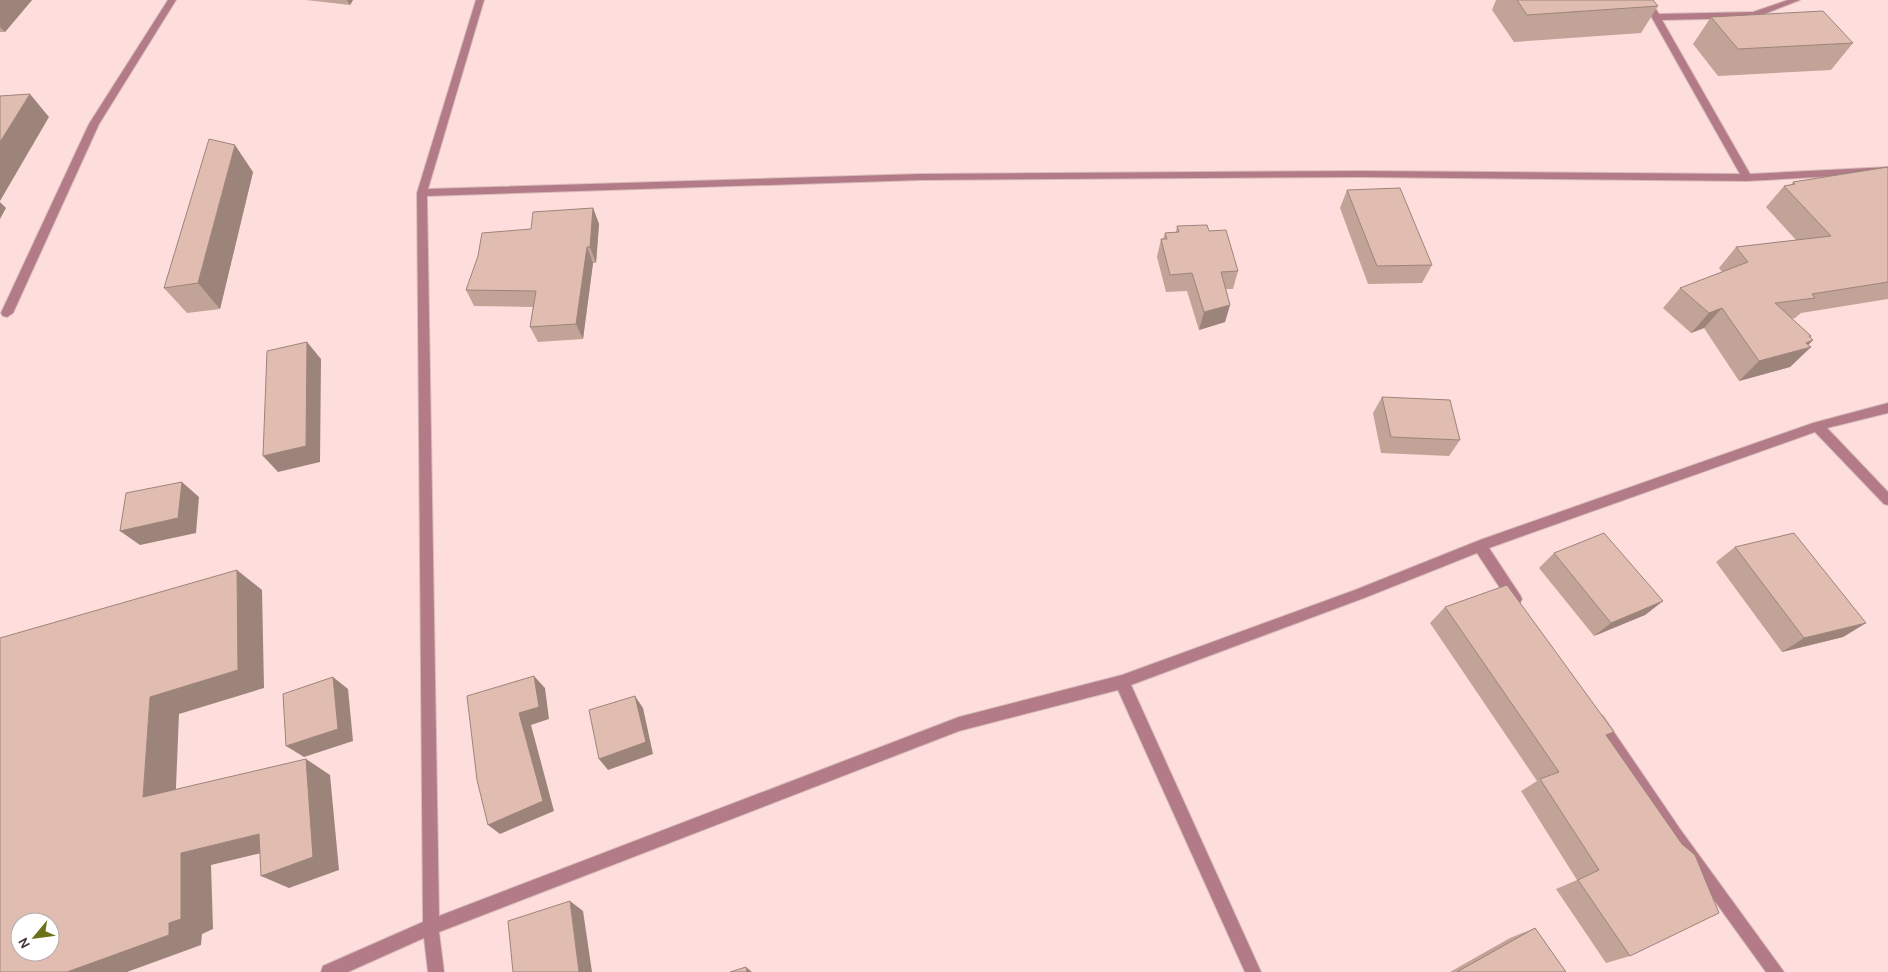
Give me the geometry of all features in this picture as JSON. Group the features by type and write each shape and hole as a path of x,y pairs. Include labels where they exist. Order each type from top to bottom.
{"street":[{"path":"7,313 94,124 172,0"},
{"path":"436,972 431,927 422,193 480,0"},
{"path":"1646,0 1748,178"},
{"path":"1657,17 1754,15 1796,0"},
{"path":"422,193 920,177 1360,174 1748,178 1888,170"},
{"path":"329,972 431,927 959,724 1122,682 1350,597 1480,546 1817,426 1888,408"},
{"path":"1817,426 1888,500"},
{"path":"1480,546 1524,612"},
{"path":"1122,682 1253,972"},
{"path":"1591,711 1675,834 1776,972"}],"building":[{"path":"1517,0 1653,0 1658,6 1527,15"},
{"path":"1823,11 1853,43 1738,49 1711,17"},
{"path":"30,94 0,142 0,96"},
{"path":"209,139 235,145 198,283 164,288"},
{"path":"1888,167 1888,282 1812,294 1815,298 1775,303 1811,336 1809,336 1813,340 1806,343 1811,347 1759,361 1722,308 1709,313 1680,288 1748,262 1736,247 1831,236 1784,186 1795,184 1793,182"},
{"path":"1400,188 1432,265 1377,266 1347,190"},
{"path":"593,208 590,247 587,247 576,324 530,327 536,291 466,290 478,256 482,233 531,229 533,212"},
{"path":"1207,225 1209,231 1226,230 1238,271 1221,272 1230,305 1204,312 1192,273 1170,275 1161,239 1167,239 1165,233 1179,232 1177,226"},
{"path":"307,342 306,446 263,456 267,351"},
{"path":"1382,397 1450,400 1460,440 1391,437"},
{"path":"182,482 178,518 120,531 126,493"},
{"path":"1604,533 1663,601 1611,623 1554,553"},
{"path":"1794,533 1866,623 1804,638 1735,547"},
{"path":"237,570 238,670 150,697 143,797 306,759 313,857 261,876 259,834 181,853 181,919 169,923 169,935 67,972 0,972 0,638"},
{"path":"1507,585 1614,732 1606,735 1682,844 1695,855 1719,913 1630,956 1578,880 1599,870 1540,779 1559,772 1445,607"},
{"path":"534,676 539,707 519,713 543,801 488,825 477,780 467,696"},
{"path":"333,677 338,729 286,746 283,694"},
{"path":"635,696 646,742 599,759 589,710"},
{"path":"570,901 579,972 513,972 508,921"},
{"path":"1535,928 1566,972 1457,972"},
{"path":"746,967 747,972 730,972"}]}
